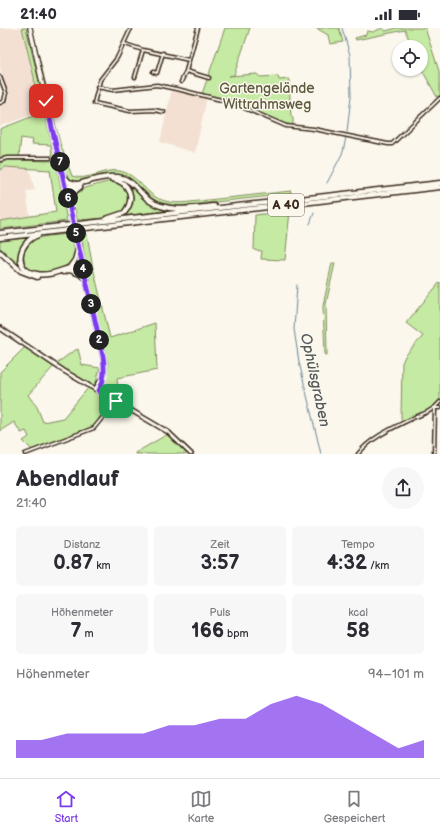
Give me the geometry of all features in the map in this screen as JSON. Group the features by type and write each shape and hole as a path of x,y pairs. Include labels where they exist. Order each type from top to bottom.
{"highway":[{"path":"63,176 69,182 81,185"},
{"path":"69,203 75,191 81,185 104,178 120,177 134,185 150,200 166,207 242,206"},
{"path":"66,188 104,180 118,180 127,186 130,196 128,208 124,213 85,224"},
{"name":"A 40","path":"0,233 440,183"},
{"name":"A 40","path":"0,238 440,187"},
{"path":"46,232 33,237 23,245 20,257 24,267 30,272 39,275 69,269 80,274 86,279"},
{"path":"69,269 75,260 78,246"},
{"path":"0,252 21,271 33,276 45,276 79,265 83,266"}],"main road":[{"path":"30,28 104,362 103,378 99,391"},
{"path":"0,328 64,371 168,432 191,454"},
{"path":"95,389 103,378"}],"street":[{"path":"132,28 125,44 97,87 94,103 130,111 154,110 164,112"},
{"path":"181,82 190,60 198,28"},
{"path":"125,44 143,50 163,53 190,60"},
{"path":"135,77 143,50"},
{"path":"153,72 157,73 163,53"},
{"path":"186,71 209,78"},
{"path":"0,77 6,96 4,101 0,103"},
{"path":"97,87 113,90 158,86 182,90 233,102 286,126 314,129 388,144 392,144 440,98"},
{"path":"0,160 7,158 50,158"},
{"path":"25,454 94,428 116,401"},
{"path":"358,454 368,444 401,424 435,408 440,402"},
{"path":"435,408 440,408"},
{"path":"434,454 435,408"}],"shaded area":[{"path":"0,28 22,28 34,77 35,91 33,98 38,113 0,126 0,106 7,102 9,97 0,69"},
{"path":"172,89 207,97 195,153 160,142"},
{"path":"5,168 29,168 35,190 26,191 30,216 0,221 0,171"}],"green space":[{"path":"22,28 26,28 46,111 38,113 33,98 35,91 34,77"},
{"path":"32,28 60,143 72,176 84,177 108,171 120,171 133,177 158,199 176,203 291,191 290,194 178,206 157,202 132,180 124,176 109,175 79,182 70,179 64,171"},
{"name":"Gartengelände Wittrahmsweg","path":"225,28 250,28 234,75 229,76 257,74 260,77 278,76 279,80 289,79 291,116 293,118 293,125 281,123 241,104 202,94"},
{"path":"316,28 339,28 343,42 330,44 328,35"},
{"path":"382,28 386,31 396,28 425,28 440,74 440,96 437,97 425,76 428,76 428,40 409,40 405,30 356,40 355,38 366,35 367,31 373,32"},
{"path":"44,112 55,156 52,156 51,145 32,144 33,140 21,138 19,157 7,157 0,159 0,129"},
{"path":"8,160 56,161 67,221 0,229 0,221 56,212 50,170 5,167 0,170 0,163"},
{"path":"115,177 124,180 145,198 174,210 120,216 129,208 133,197 127,186"},
{"path":"111,181 122,186 126,190 129,201 124,210 109,217 77,220 74,205 76,194 85,188"},
{"path":"290,211 285,260 261,259 262,251 254,250 255,215"},
{"path":"70,234 74,245 74,256 72,260 64,267 53,271 36,272 26,266 24,256 25,248 29,243 36,239 53,235"},
{"path":"81,234 87,234 92,263 110,338 155,323 157,370 117,378 119,401 105,393 104,390 108,364 86,266"},
{"path":"31,237 23,244 19,253 26,271 21,270 0,250 0,241"},
{"path":"332,263 335,263 326,304 327,355 325,355 323,306"},
{"path":"440,282 440,401 435,407 403,422 401,418 402,363 405,356 423,336 406,323"},
{"path":"25,347 55,365 28,395 37,407 43,422 63,418 89,387 114,402 95,426 32,450 23,441 29,437 26,431 21,433 14,422 0,431 0,372"},
{"path":"78,349 82,365 100,368 96,383 93,385 56,364"},
{"path":"168,434 187,454 135,454 135,453"}],"waterway":[{"name":"Ophülsgraben","path":"342,28 350,55 351,96 347,132"},
{"name":"Ophülsgraben","path":"327,183 343,152 346,137"},
{"name":"Ophülsgraben","path":"310,224 314,213"},
{"name":"Ophülsgraben","path":"297,285 294,329 299,362 321,454"}],"route":[{"path":"46,101 103,356 105,367 99,391 116,401"}]}
